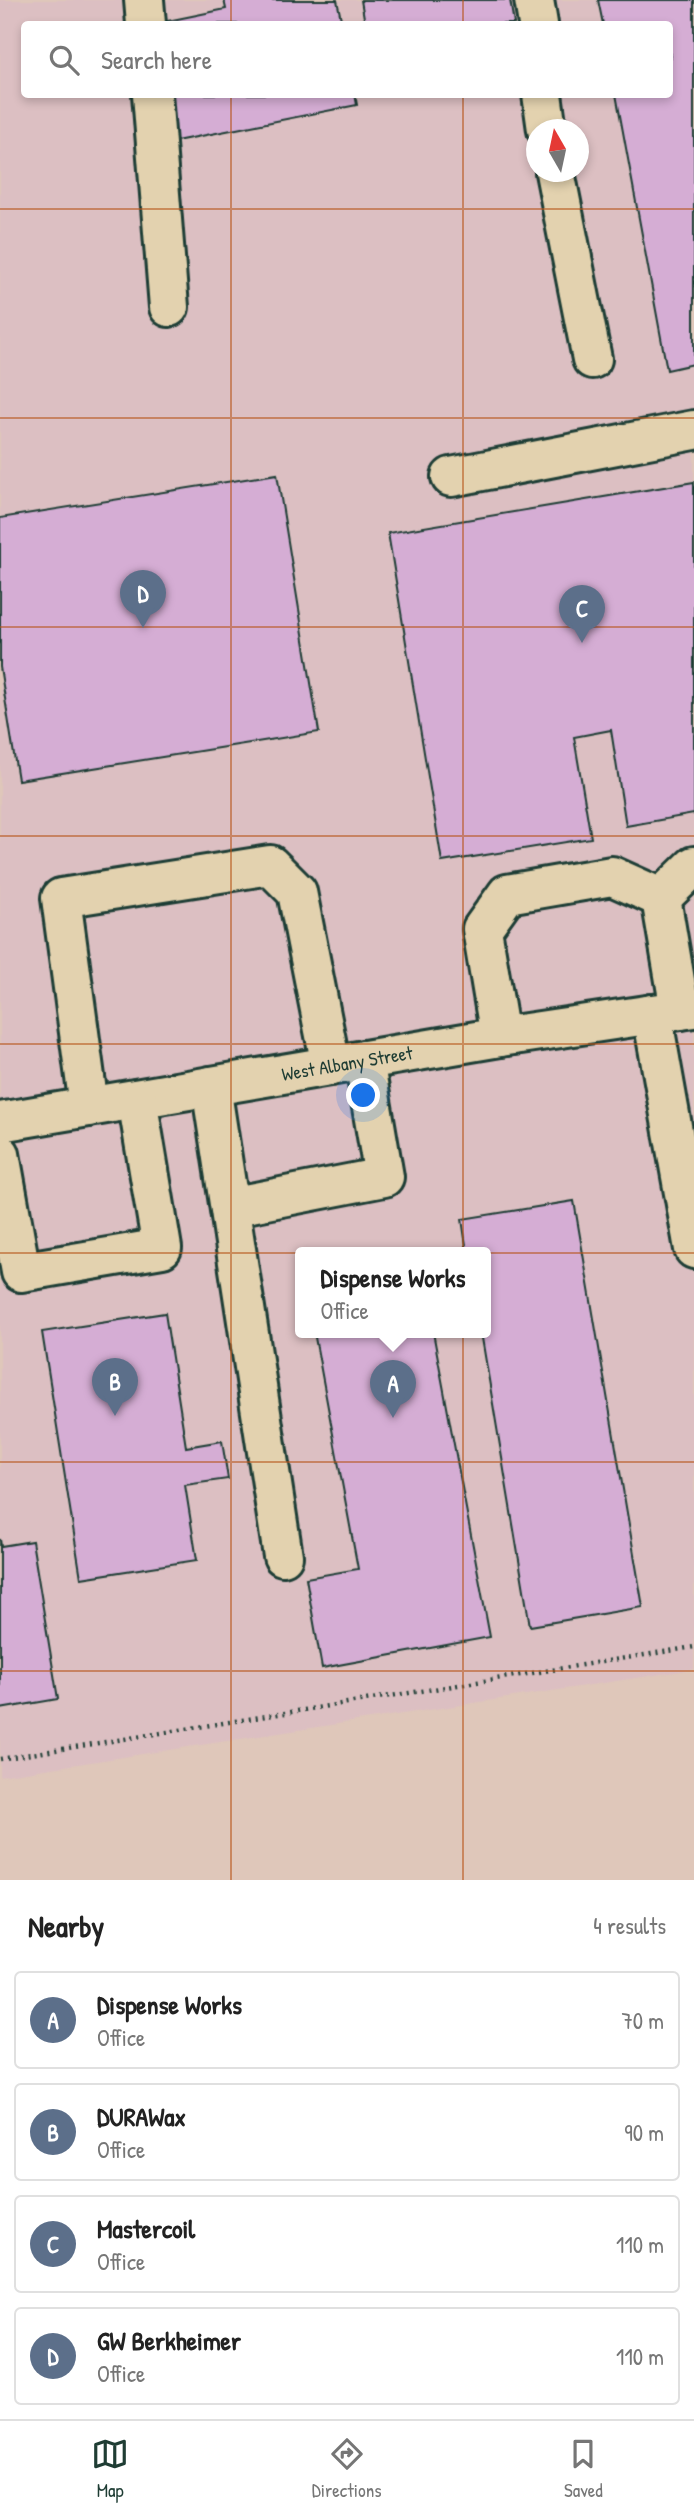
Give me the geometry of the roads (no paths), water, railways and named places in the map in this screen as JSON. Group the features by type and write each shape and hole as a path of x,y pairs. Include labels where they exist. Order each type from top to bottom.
{"street":[{"path":"144,0 146,21"},
{"path":"534,0 538,21"},
{"path":"152,98 169,307"},
{"path":"543,98 545,119"},
{"path":"557,182 592,359"},
{"path":"451,477 694,430"},
{"path":"89,1107 61,898 271,865 297,892 347,1063 384,1177 230,1207"},
{"path":"661,898 694,866"},
{"path":"500,1037 482,929 507,894 612,876 661,898"},
{"path":"661,898 675,1011 694,1249"},
{"name":"West Albany Street","path":"0,1122 500,1037 675,1011"},
{"path":"211,1086 283,1556"},
{"path":"0,1154 21,1272 162,1248 137,1099"}],"place":[{"name":"GW Berkheimer","path":"143,628"},
{"name":"Mastercoil","path":"582,643"},
{"name":"DURAWax","path":"115,1416"},
{"name":"Dispense Works","path":"393,1418"}]}
